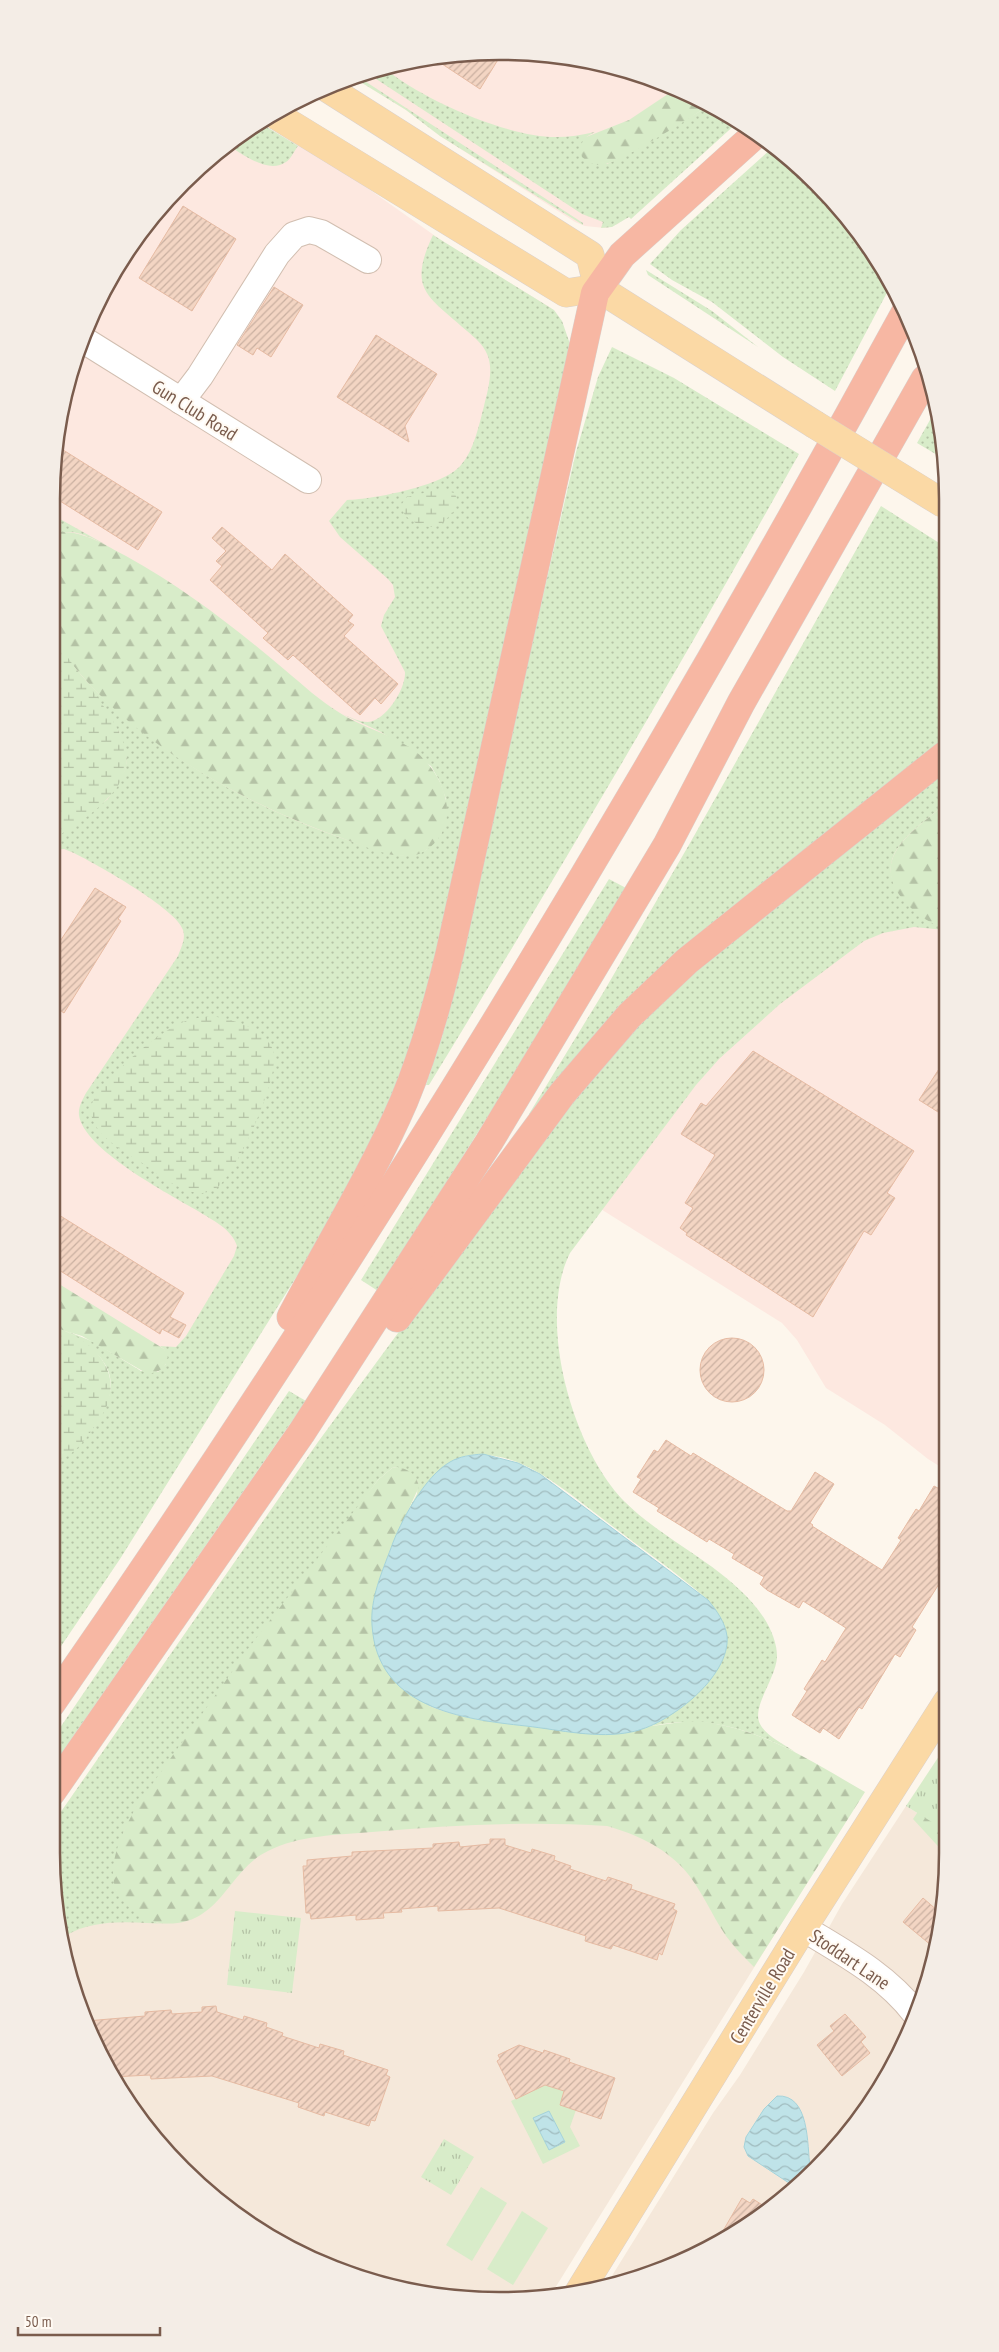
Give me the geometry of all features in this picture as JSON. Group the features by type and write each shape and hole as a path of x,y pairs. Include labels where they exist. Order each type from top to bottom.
{"highway":[{"path":"208,1472 380,1150 404,1100 423,1049 450,952 540,550 592,304 598,288 622,255 751,139"},
{"path":"60,1691 208,1472 430,1129 591,866 782,537 901,320"},
{"path":"60,1780 254,1503 426,1242 602,957 667,845 741,703 923,383"},
{"path":"254,1503 394,1322 562,1094 617,1028 687,961 939,760"}],"main road":[{"path":"333,92 590,255 598,288"},
{"path":"281,118 566,293 598,288 939,501"},
{"name":"Centerville Road","path":"584,2284 803,1928 939,1715"}],"street":[{"path":"181,401 200,376 277,254 294,235 309,230 321,233 368,260"},
{"name":"Gun Club Road","path":"89,343 308,480"},
{"name":"Stoddart Lane","path":"803,1928 884,1979 911,2008"}],"shaded area":[{"path":"471,61 528,61 585,68 613,75 668,93 698,107 618,224 605,228 585,226 575,222 440,136 406,110 361,82 414,68 442,64"},
{"path":"267,127 356,180 448,245 551,308 210,1387 60,1294 61,471 68,414 83,358 105,305 119,280 151,232 189,189 232,151"},
{"path":"939,796 939,1466 885,1425 826,1388 797,1340 782,1323 534,1167"},
{"path":"277,1522 822,1858 555,2288 500,2292 471,2291 414,2284 358,2269 331,2259 305,2247 255,2218 210,2183 189,2163 169,2142 134,2097 105,2047 93,2021 83,1994 68,1938 61,1881 60,1832"},
{"path":"906,1806 939,1826 938,1881 935,1910 924,1966 906,2021 894,2047 865,2097 830,2142 810,2163 789,2183 744,2218 694,2247 668,2259 611,2278 713,2113 740,2075 804,1972 842,1904"}],"green space":[{"path":"392,74 441,103 465,114 513,131 556,137 576,136 595,132 586,137 607,164 640,147 702,110 732,127 631,219 629,217 612,227 601,228 603,222 582,214 375,78"},
{"path":"365,81 583,223 583,225 440,136 406,110 361,82"},
{"path":"669,93 703,110 621,158 599,165 582,157 579,147 586,137 629,120"},
{"path":"267,127 298,146 286,162 279,165 263,164 234,149"},
{"path":"768,152 810,189 848,232 865,255 887,293 835,391 783,357 712,302 672,280 650,264 681,230"},
{"path":"433,235 554,310 562,321 570,344 452,911 409,1066 325,1231 120,1559 60,1648 60,1459 78,1446 90,1432 108,1400 111,1386 104,1362 81,1340 64,1330 94,1342 141,1371 158,1372 166,1364 164,1349 160,1346 176,1347 186,1336 234,1256 237,1246 231,1235 221,1226 149,1182 111,1156 95,1142 84,1128 79,1115 80,1106 86,1093 178,956 184,937 183,930 177,921 152,899 74,853 60,849 60,834 108,799 125,770 127,760 119,732 71,664 103,698 139,729 177,757 217,782 259,804 346,840 391,854 405,856 426,850 441,834 446,799 431,766 381,732 342,714 368,722 382,716 394,703 402,686 405,672 381,626 384,615 395,597 393,585 340,537 329,521 347,500 408,490 440,479 461,465 466,459 476,437 489,386 489,360 485,350 478,341 432,300 426,290 422,280 425,253"},
{"path":"646,270 712,311 758,347 648,275"},
{"path":"612,347 674,378 799,454 571,850 429,1085 426,1085 443,1034 462,962 576,452 598,377"},
{"path":"931,417 936,454 917,443"},
{"path":"440,489 454,493 458,500 454,511 441,525 436,527 423,526 411,520 402,511 401,505 407,497"},
{"path":"881,506 939,543 939,745 763,886 533,1116 529,1114 603,993"},
{"path":"60,519 108,546 87,536 65,532 60,533"},
{"path":"60,532 69,532 86,536 126,556 168,581 228,623 312,693 333,708 351,720 389,736 413,750 423,758 440,781 447,810 447,818 443,830 434,844 425,851 416,855 399,856 363,846 311,827 275,811 239,794 170,753 108,704 60,648"},
{"path":"60,646 118,729 127,760 121,780 115,789 89,815 60,835"},
{"path":"939,773 939,809 902,842 891,862 891,875 895,886 903,897 923,916 939,926 939,929 914,927 883,933 864,941 780,1004 719,1059 696,1085 570,1253 560,1281 557,1313 559,1348 565,1384 576,1418 590,1451 606,1479 625,1502 641,1517 734,1585 750,1600 764,1618 773,1636 777,1656 773,1673 761,1701 758,1717 760,1724 766,1732 795,1752 760,1736 725,1726 690,1722 651,1726 677,1710 697,1694 708,1600 562,1488 529,1467 511,1460 498,1456 465,1456 437,1472 405,1516 417,1494 418,1482 397,1467 392,1468 378,1480 124,1831 115,1866 116,1890 157,1923 169,1924 116,1922 90,1926 68,1935 61,1881 60,1813 318,1442 456,1254 609,1055 681,982"},
{"path":"939,809 939,926 923,918 903,900 891,877 891,865 895,853 917,827"},
{"path":"609,879 626,888 507,1086 378,1291 361,1280"},
{"path":"212,1016 238,1022 255,1030 269,1042 273,1050 274,1062 265,1099 238,1160 220,1185 203,1193 185,1190 177,1186 113,1144 95,1125 90,1108 106,1084 146,1046 174,1026 196,1018"},
{"path":"60,1285 164,1349 168,1358 167,1362 157,1372 146,1373 82,1336 60,1330"},
{"path":"60,1330 89,1345 98,1354 110,1376 111,1389 108,1403 97,1422 78,1447 60,1460"},
{"path":"289,1391 306,1401 60,1755 60,1728"},
{"path":"397,1467 412,1473 419,1487 393,1543 383,1570 429,1706 448,1713 487,1721 526,1725 650,1726 703,1722 732,1727 791,1750 865,1792 754,1967 726,1936 695,1884 675,1860 648,1842 607,1826 519,1824 460,1826 332,1835 306,1839 280,1846 254,1860 210,1908 196,1917 180,1923 160,1923 148,1920 133,1911 120,1897 113,1880 113,1869 122,1836 136,1807 251,1645 378,1480 392,1468"},
{"path":"939,1756 939,1826 906,1806"},
{"path":"939,1780 939,1847 913,1819"},
{"path":"235,1911 301,1918 292,1993 227,1985"},
{"path":"569,2078 560,2104 576,2110 570,2127 580,2146 543,2164 511,2101 540,2087 538,2082"},
{"path":"444,2139 474,2157 451,2195 421,2177"},
{"path":"481,2187 507,2203 472,2261 446,2245"},
{"path":"522,2211 548,2228 513,2285 487,2269"}],"water":[{"path":"483,1454 518,1463 540,1474 708,1600 724,1626 727,1636 726,1652 708,1683 694,1697 678,1710 646,1728 605,1735 565,1732 501,1723 450,1713 426,1704 406,1692 389,1675 377,1653 372,1615 377,1586 395,1537 414,1500 441,1469 458,1458"},
{"path":"777,2096 788,2098 796,2103 805,2123 810,2163 789,2183 748,2156 744,2147 746,2137 764,2109"},
{"path":"549,2111 565,2142 549,2150 533,2118"}],"building":[{"path":"498,60 480,89 442,64"},
{"path":"183,206 236,239 192,311 139,278"},
{"path":"274,287 303,305 271,357 257,348 253,355 237,345"},
{"path":"376,335 437,374 405,426 409,442 337,397"},
{"path":"63,450 162,512 138,550 60,501"},
{"path":"222,527 272,570 285,554 353,615 348,621 354,625 344,636 398,684 381,704 375,698 360,715 293,655 288,660 263,638 268,633 210,580 222,566 216,561 226,551 212,538"},
{"path":"95,888 126,907 118,919 121,921 64,1013 61,1011 60,1012 60,941"},
{"path":"753,1051 914,1151 887,1193 895,1198 871,1235 864,1231 813,1317 686,1235 687,1233 680,1228 693,1208 685,1203 715,1155 681,1134 701,1103 706,1106"},
{"path":"939,1069 939,1113 919,1100"},
{"path":"60,1216 184,1293 170,1317 186,1325 179,1338 162,1329 160,1334 60,1271"},
{"path":"726,1338 738,1338 755,1347 762,1358 764,1370 762,1382 755,1393 738,1402 726,1402 714,1397 705,1388 700,1376 700,1364 705,1352 714,1343"},
{"path":"666,1440 691,1456 693,1453 787,1511 791,1511 815,1472 834,1484 810,1523 812,1526 882,1570 901,1540 898,1538 916,1509 919,1511 934,1486 939,1489 939,1584 912,1627 916,1630 900,1657 895,1654 862,1709 859,1707 839,1739 823,1728 820,1733 792,1715 807,1691 804,1689 822,1660 825,1662 846,1628 803,1601 799,1608 767,1590 760,1584 764,1577 732,1558 734,1554 709,1539 707,1542 657,1511 659,1508 633,1492 641,1479 637,1477 654,1450 658,1452"},
{"path":"490,1839 505,1839 505,1845 531,1853 532,1849 555,1856 554,1860 571,1866 570,1869 606,1881 608,1877 632,1885 631,1889 675,1904 673,1909 677,1911 662,1955 659,1953 657,1960 613,1945 611,1949 585,1941 586,1936 499,1908 438,1911 438,1906 401,1909 402,1912 383,1913 384,1918 356,1920 356,1915 311,1919 310,1913 306,1913 303,1866 307,1866 307,1860 352,1856 352,1852 433,1848 433,1844 459,1842 460,1847 490,1844"},
{"path":"923,1898 935,1909 930,1944 903,1922"},
{"path":"216,2006 217,2012 243,2020 244,2016 267,2023 266,2027 283,2033 282,2036 319,2048 320,2044 344,2051 343,2055 388,2070 386,2075 390,2077 375,2121 371,2120 369,2126 325,2112 324,2116 298,2107 299,2103 212,2076 151,2079 150,2075 122,2076 93,2020 145,2016 145,2012 171,2010 172,2014 202,2012 202,2007"},
{"path":"845,2014 866,2037 861,2042 870,2053 842,2076 817,2045 834,2031 830,2026"},
{"path":"519,2045 543,2053 544,2050 570,2059 569,2062 615,2078 601,2119 560,2105 564,2091 545,2085 516,2099 497,2061 500,2059 498,2055"},
{"path":"742,2198 750,2203 753,2199 762,2205 744,2218 723,2230"}]}
